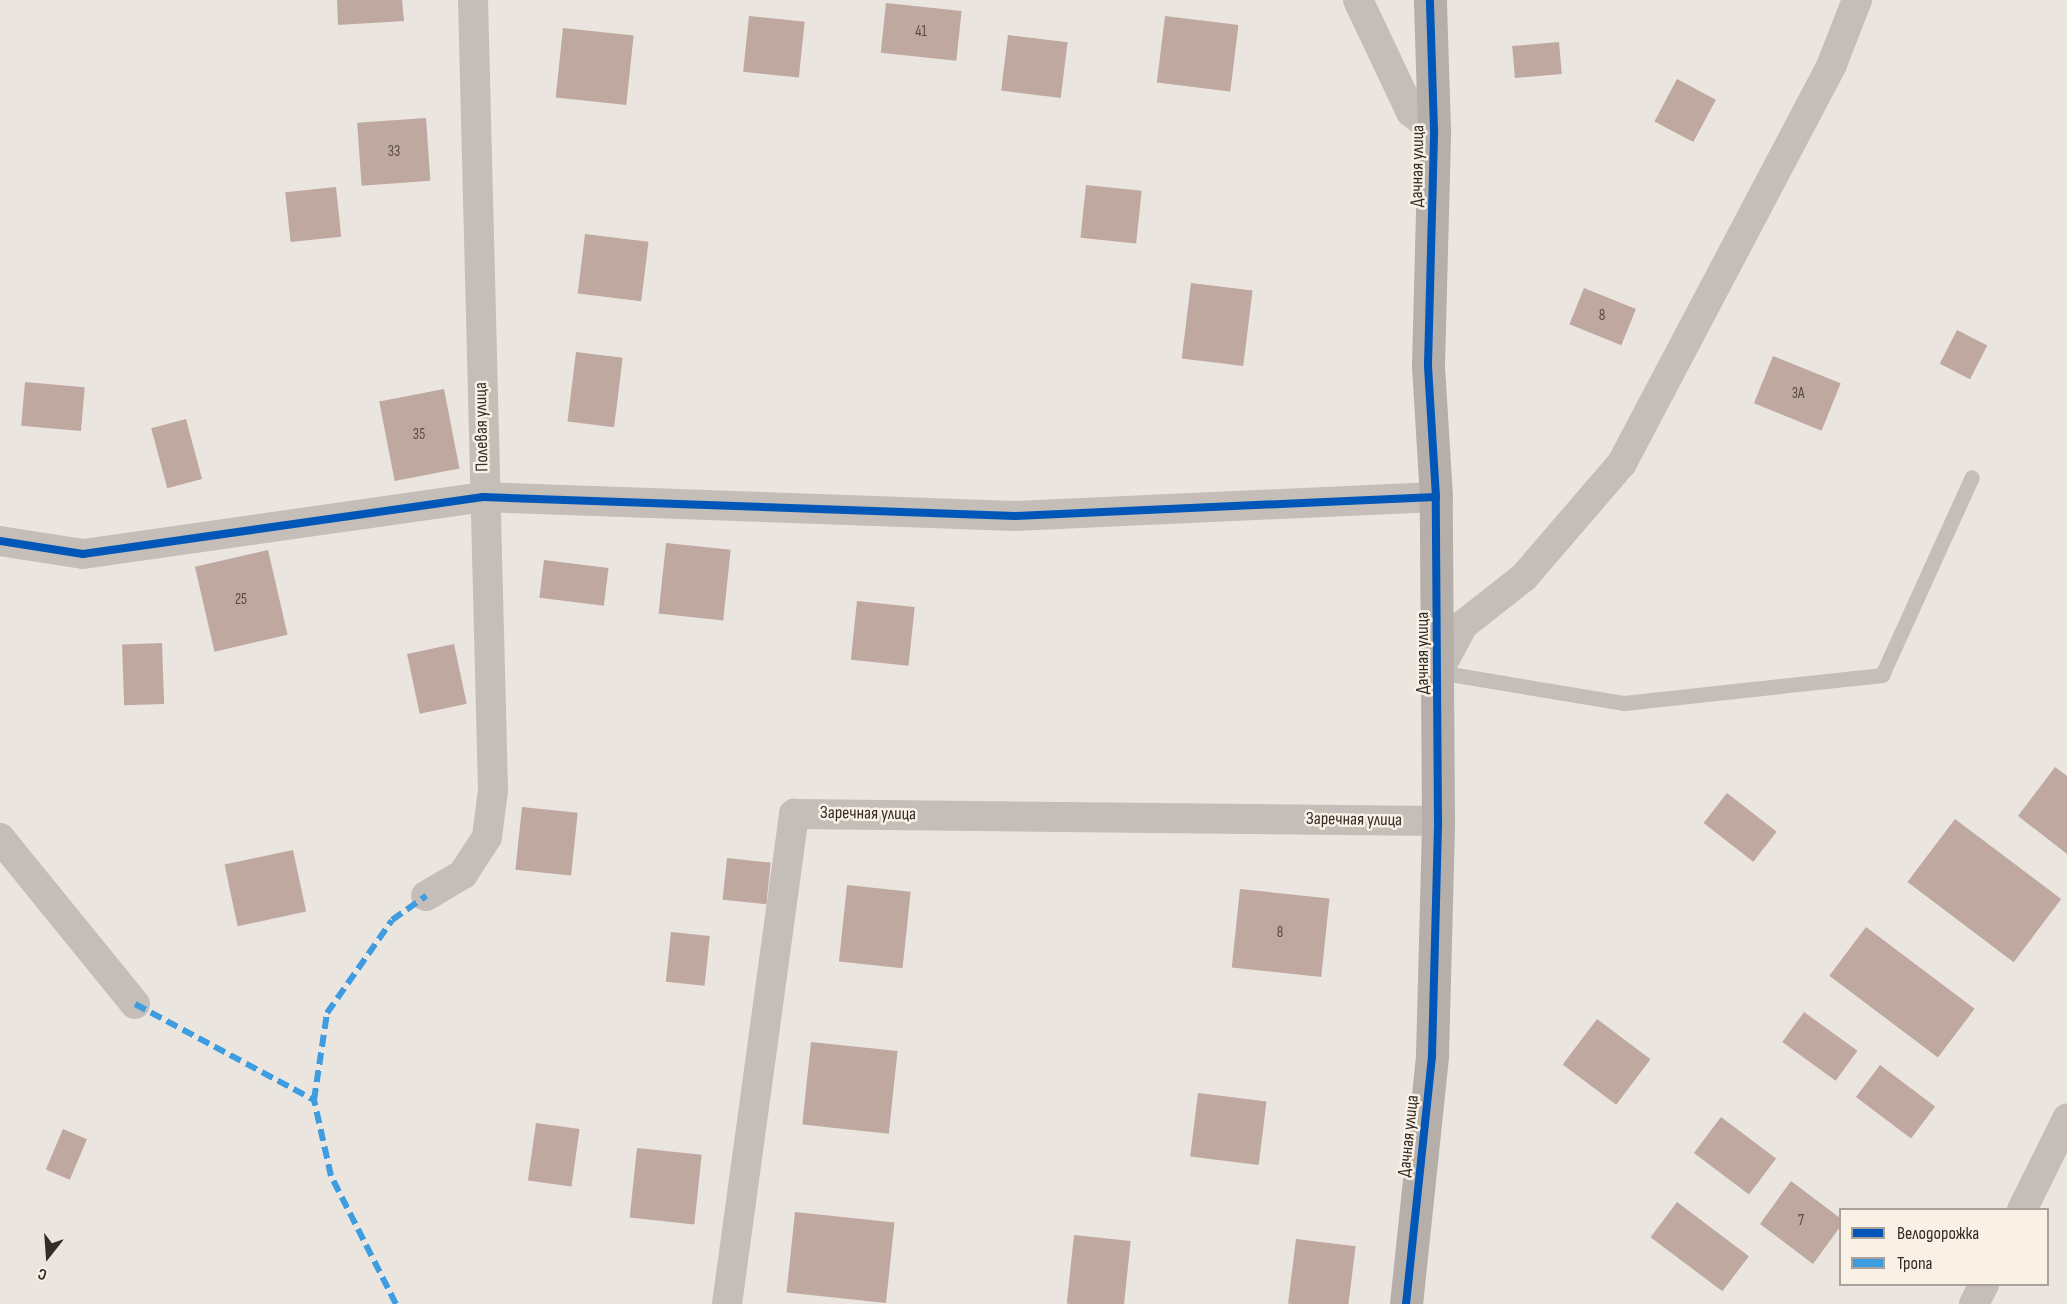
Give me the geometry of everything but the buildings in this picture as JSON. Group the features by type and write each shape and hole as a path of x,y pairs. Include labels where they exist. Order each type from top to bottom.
{"street":[{"name":"Полевая улица","path":"426,896 463,874 487,837 493,790 483,497 473,0"},
{"path":"1358,0 1411,112 1434,130"},
{"name":"Дачная улица","path":"1406,1304 1432,1055 1438,821 1436,497 1428,365 1434,130 1430,0"},
{"path":"1438,672 1462,624 1524,577 1622,463 1832,64 1857,0"},
{"path":"0,541 83,554 483,497 1015,516 1436,497"},
{"name":"Заречная улица","path":"727,1304 794,814 1438,821"},
{"path":"0,838 135,1004"},
{"path":"2022,1208 2067,1119"},
{"path":"1974,1304 1983,1286"}],"lane":[{"path":"1438,672 1624,703 1882,675 1972,477"}],"marked path":[{"path":"396,1304 331,1176 314,1100 327,1013 392,920 426,896"},
{"path":"135,1004 314,1100"}],"cycle path":[{"path":"1406,1304 1432,1055 1438,821 1436,497 1428,365 1434,130 1430,0"},
{"path":"0,541 83,554 483,497 1015,516 1436,497"}]}
